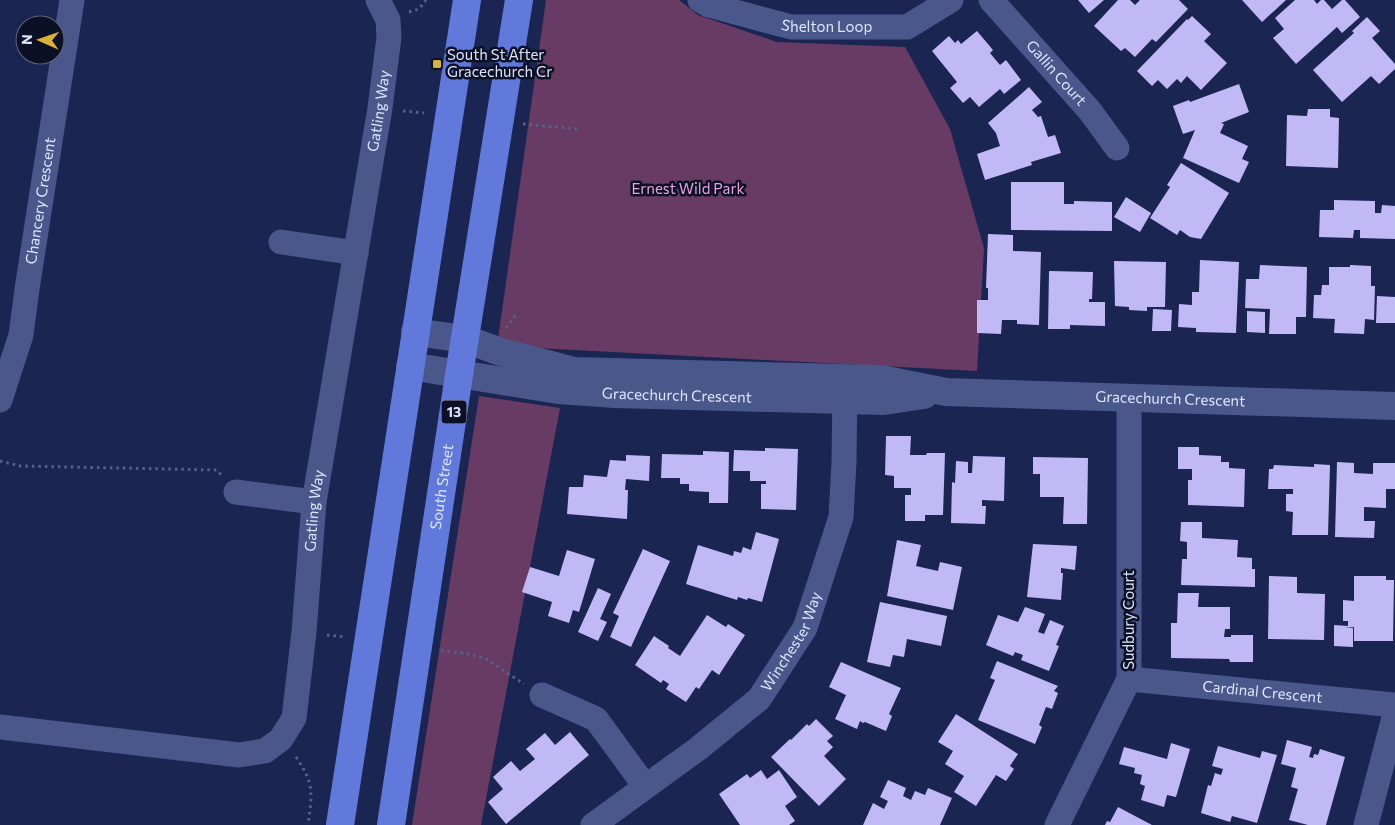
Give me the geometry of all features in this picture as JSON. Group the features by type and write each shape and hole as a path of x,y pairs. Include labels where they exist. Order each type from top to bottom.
{"highway":[{"path":"340,825 467,0"},
{"name":"South Street","path":"392,825 465,339 520,0"}],"street":[{"name":"Chancery Crescent","path":"0,400 21,335 72,0"},
{"name":"Gatling Way","path":"0,727 239,755 265,751 281,739 294,718 304,632 314,502 380,108 389,37 388,20 378,0"},
{"name":"Shelton Loop","path":"700,0 709,5 791,26 907,26 951,0"},
{"name":"Gallin Court","path":"991,0 1090,111 1117,148"},
{"path":"281,242 356,253"},
{"name":"Gracechurch Crescent","path":"416,332 465,339 501,352 574,371 845,389 884,401 946,392 1395,406"},
{"name":"Gracechurch Crescent","path":"410,366 558,390 615,394 845,389"},
{"name":"Winchester Way","path":"593,825 699,748 759,698 805,628 841,517 845,389"},
{"name":"Sudbury Court","path":"1057,825 1128,679 1129,398"},
{"path":"236,492 314,502"},
{"name":"Cardinal Crescent","path":"1128,679 1395,705"},
{"path":"542,695 596,719 645,786"},
{"path":"1366,825 1395,714"}],"path":[{"path":"505,330 517,313"},
{"path":"0,462 20,466 217,470 236,492"},
{"path":"281,739 304,769 312,787 308,825"}],"green space":[{"name":"Ernest Wild Park","path":"546,0 679,0 698,15 777,42 905,47 950,129 984,248 977,371 497,346"},
{"path":"479,396 560,408 481,825 412,825"}],"building":[{"path":"1078,0 1104,0 1089,13"},
{"path":"1118,0 1130,0 1135,5 1140,0 1179,0 1188,9 1156,42 1152,39 1135,57 1125,48 1121,51 1094,26"},
{"path":"1242,0 1286,0 1262,22"},
{"path":"1295,0 1314,0 1317,4 1324,0 1332,9 1342,0 1345,0 1360,17 1342,33 1337,27 1296,64 1273,38 1284,29 1275,18"},
{"path":"1192,16 1211,34 1204,41 1227,63 1201,90 1187,76 1181,83 1177,79 1167,89 1158,80 1152,86 1137,71"},
{"path":"1367,17 1380,31 1372,38 1395,64 1395,69 1379,84 1371,76 1342,102 1313,70 1354,33 1352,31"},
{"path":"977,31 993,50 990,53 1000,65 1006,60 1021,80 1004,94 1000,89 979,107 970,97 963,103 950,88 957,82 932,51 949,36 955,43 958,40 961,44"},
{"path":"1239,84 1249,112 1221,123 1224,124 1220,133 1248,146 1242,159 1249,162 1239,183 1183,158 1195,130 1183,134 1173,106 1189,100 1190,102"},
{"path":"1029,87 1042,102 1032,110 1038,117 1041,116 1048,137 1055,135 1061,153 1031,162 1032,165 985,180 977,154 1000,146 996,133 988,123"},
{"path":"1308,109 1330,109 1330,117 1339,118 1338,168 1286,166 1287,115 1307,116"},
{"path":"1181,163 1229,193 1201,239 1190,237 1180,230 1177,235 1150,218 1170,187 1167,185"},
{"path":"1011,182 1064,182 1064,204 1074,204 1074,201 1112,202 1112,231 1011,230"},
{"path":"1126,197 1151,213 1140,232 1114,217"},
{"path":"1334,200 1375,201 1375,213 1381,213 1382,205 1395,206 1395,239 1360,238 1360,230 1354,230 1353,238 1319,237 1320,210 1334,210"},
{"path":"988,234 1013,235 1013,251 1041,252 1039,325 1017,324 1017,320 1002,320 1001,334 977,333 977,300 988,300 988,288 986,288"},
{"path":"1200,260 1239,262 1236,333 1196,332 1196,328 1178,327 1179,304 1192,305 1192,292 1199,292"},
{"path":"1114,261 1166,262 1165,307 1147,307 1147,311 1129,310 1129,307 1115,306"},
{"path":"1260,265 1307,267 1306,317 1296,317 1296,334 1269,334 1270,309 1245,308 1246,279 1259,279"},
{"path":"1350,265 1371,266 1371,286 1375,286 1374,320 1365,319 1364,334 1334,333 1335,319 1313,318 1314,295 1321,295 1322,285 1329,285 1329,267 1350,267"},
{"path":"1049,271 1093,272 1092,299 1089,299 1089,302 1105,302 1105,326 1070,325 1070,329 1048,329"},
{"path":"1377,296 1395,297 1395,323 1376,323"},
{"path":"1153,309 1172,310 1171,331 1152,331"},
{"path":"1247,311 1265,312 1265,333 1247,332"},
{"path":"886,436 911,436 910,455 945,453 943,515 925,515 925,521 905,521 905,495 911,495 911,488 894,488 894,476 885,475"},
{"path":"1178,447 1199,447 1199,455 1221,456 1221,462 1229,462 1229,468 1245,469 1244,507 1188,505 1188,480 1192,480 1192,469 1178,469"},
{"path":"765,448 798,449 796,510 761,509 761,484 766,484 766,481 750,481 750,471 733,471 734,450 765,451"},
{"path":"703,451 729,452 728,503 709,503 709,492 689,491 689,484 680,484 680,478 661,478 662,454 703,455"},
{"path":"626,455 650,456 649,481 626,479 625,490 628,490 627,519 567,514 569,487 583,487 584,475 607,477 610,460 626,461"},
{"path":"973,456 1005,457 1004,501 982,500 982,506 986,506 985,524 951,523 952,482 955,483 956,461 968,462 968,473 972,473"},
{"path":"1033,457 1088,458 1087,524 1063,524 1064,497 1040,497 1040,474 1033,474"},
{"path":"1337,462 1354,463 1354,473 1373,474 1373,463 1395,463 1395,489 1386,489 1386,508 1364,507 1364,521 1375,521 1374,538 1335,537"},
{"path":"1314,464 1330,465 1328,535 1292,535 1293,512 1286,511 1286,494 1293,494 1293,489 1268,489 1269,469 1273,469 1274,465 1314,467"},
{"path":"1181,522 1202,522 1202,538 1238,540 1237,557 1252,558 1252,569 1255,569 1255,587 1181,585 1182,559 1187,559 1187,542 1180,541"},
{"path":"756,532 779,539 762,602 738,597 737,600 686,584 698,545 733,556 734,551 741,553 743,547 751,550"},
{"path":"897,540 921,545 916,566 938,571 940,562 962,567 953,610 887,596"},
{"path":"1033,544 1077,546 1075,570 1061,568 1061,573 1063,573 1061,600 1027,597"},
{"path":"643,549 670,561 631,647 610,637 619,616 613,613"},
{"path":"567,550 595,559 579,612 573,610 569,623 548,616 552,602 522,592 530,567 559,576"},
{"path":"1269,576 1297,577 1297,593 1325,594 1324,640 1268,639"},
{"path":"1354,576 1386,576 1386,580 1394,580 1393,641 1354,641 1354,627 1345,628 1353,628 1353,647 1334,646 1334,625 1348,626 1348,621 1343,621 1343,600 1354,601"},
{"path":"598,588 611,594 600,619 607,622 598,641 578,632"},
{"path":"1178,593 1199,593 1198,607 1230,607 1230,629 1225,629 1224,637 1231,637 1231,635 1253,635 1253,662 1230,662 1229,659 1171,658 1171,623 1177,623"},
{"path":"880,602 947,616 941,646 907,639 904,657 893,655 890,667 867,662"},
{"path":"1025,607 1045,614 1038,632 1044,634 1050,620 1064,626 1056,645 1059,646 1049,671 1021,660 1023,655 1015,652 1013,656 986,645 998,615 1018,622"},
{"path":"707,615 726,627 728,624 745,635 719,675 712,670 699,689 696,687 686,702 666,689 669,684 663,680 661,683 635,665 654,636 680,656"},
{"path":"997,661 1058,686 1054,691 1058,693 1052,709 1046,707 1039,725 1042,727 1035,744 978,720 995,680 990,678"},
{"path":"841,662 901,688 889,714 892,716 886,731 860,721 857,729 835,719 846,695 829,687"},
{"path":"956,714 1018,754 1010,766 1014,769 1006,781 996,775 976,806 954,792 964,776 945,764 953,751 938,742"},
{"path":"816,719 833,736 827,741 833,747 824,756 846,779 819,806 771,757 807,724 809,726"},
{"path":"570,732 589,755 506,824 488,802 503,789 493,777 511,761 520,771 535,759 526,749 545,733 555,745"},
{"path":"1287,740 1312,747 1309,757 1313,758 1314,754 1318,755 1320,749 1345,757 1326,825 1308,825 1289,820 1298,789 1291,787 1296,768 1281,764"},
{"path":"1171,743 1190,749 1176,797 1167,795 1164,807 1141,800 1145,786 1140,784 1142,775 1134,773 1135,768 1119,764 1124,747 1167,759"},
{"path":"1218,746 1260,758 1262,751 1277,755 1257,823 1232,816 1230,822 1201,813 1208,785 1211,786 1215,773 1221,775 1223,769 1212,766"},
{"path":"761,770 767,779 779,770 797,797 785,806 795,821 789,825 740,825 719,794 747,774 750,778"},
{"path":"888,780 906,788 903,796 911,800 915,791 925,795 928,788 952,798 940,825 863,825 873,803 884,809 888,801 880,797"},
{"path":"1118,807 1152,825 1105,825 1107,821 1110,822"}],"place":[{"name":"South St After Gracechurch Cr","path":"437,64"}]}
